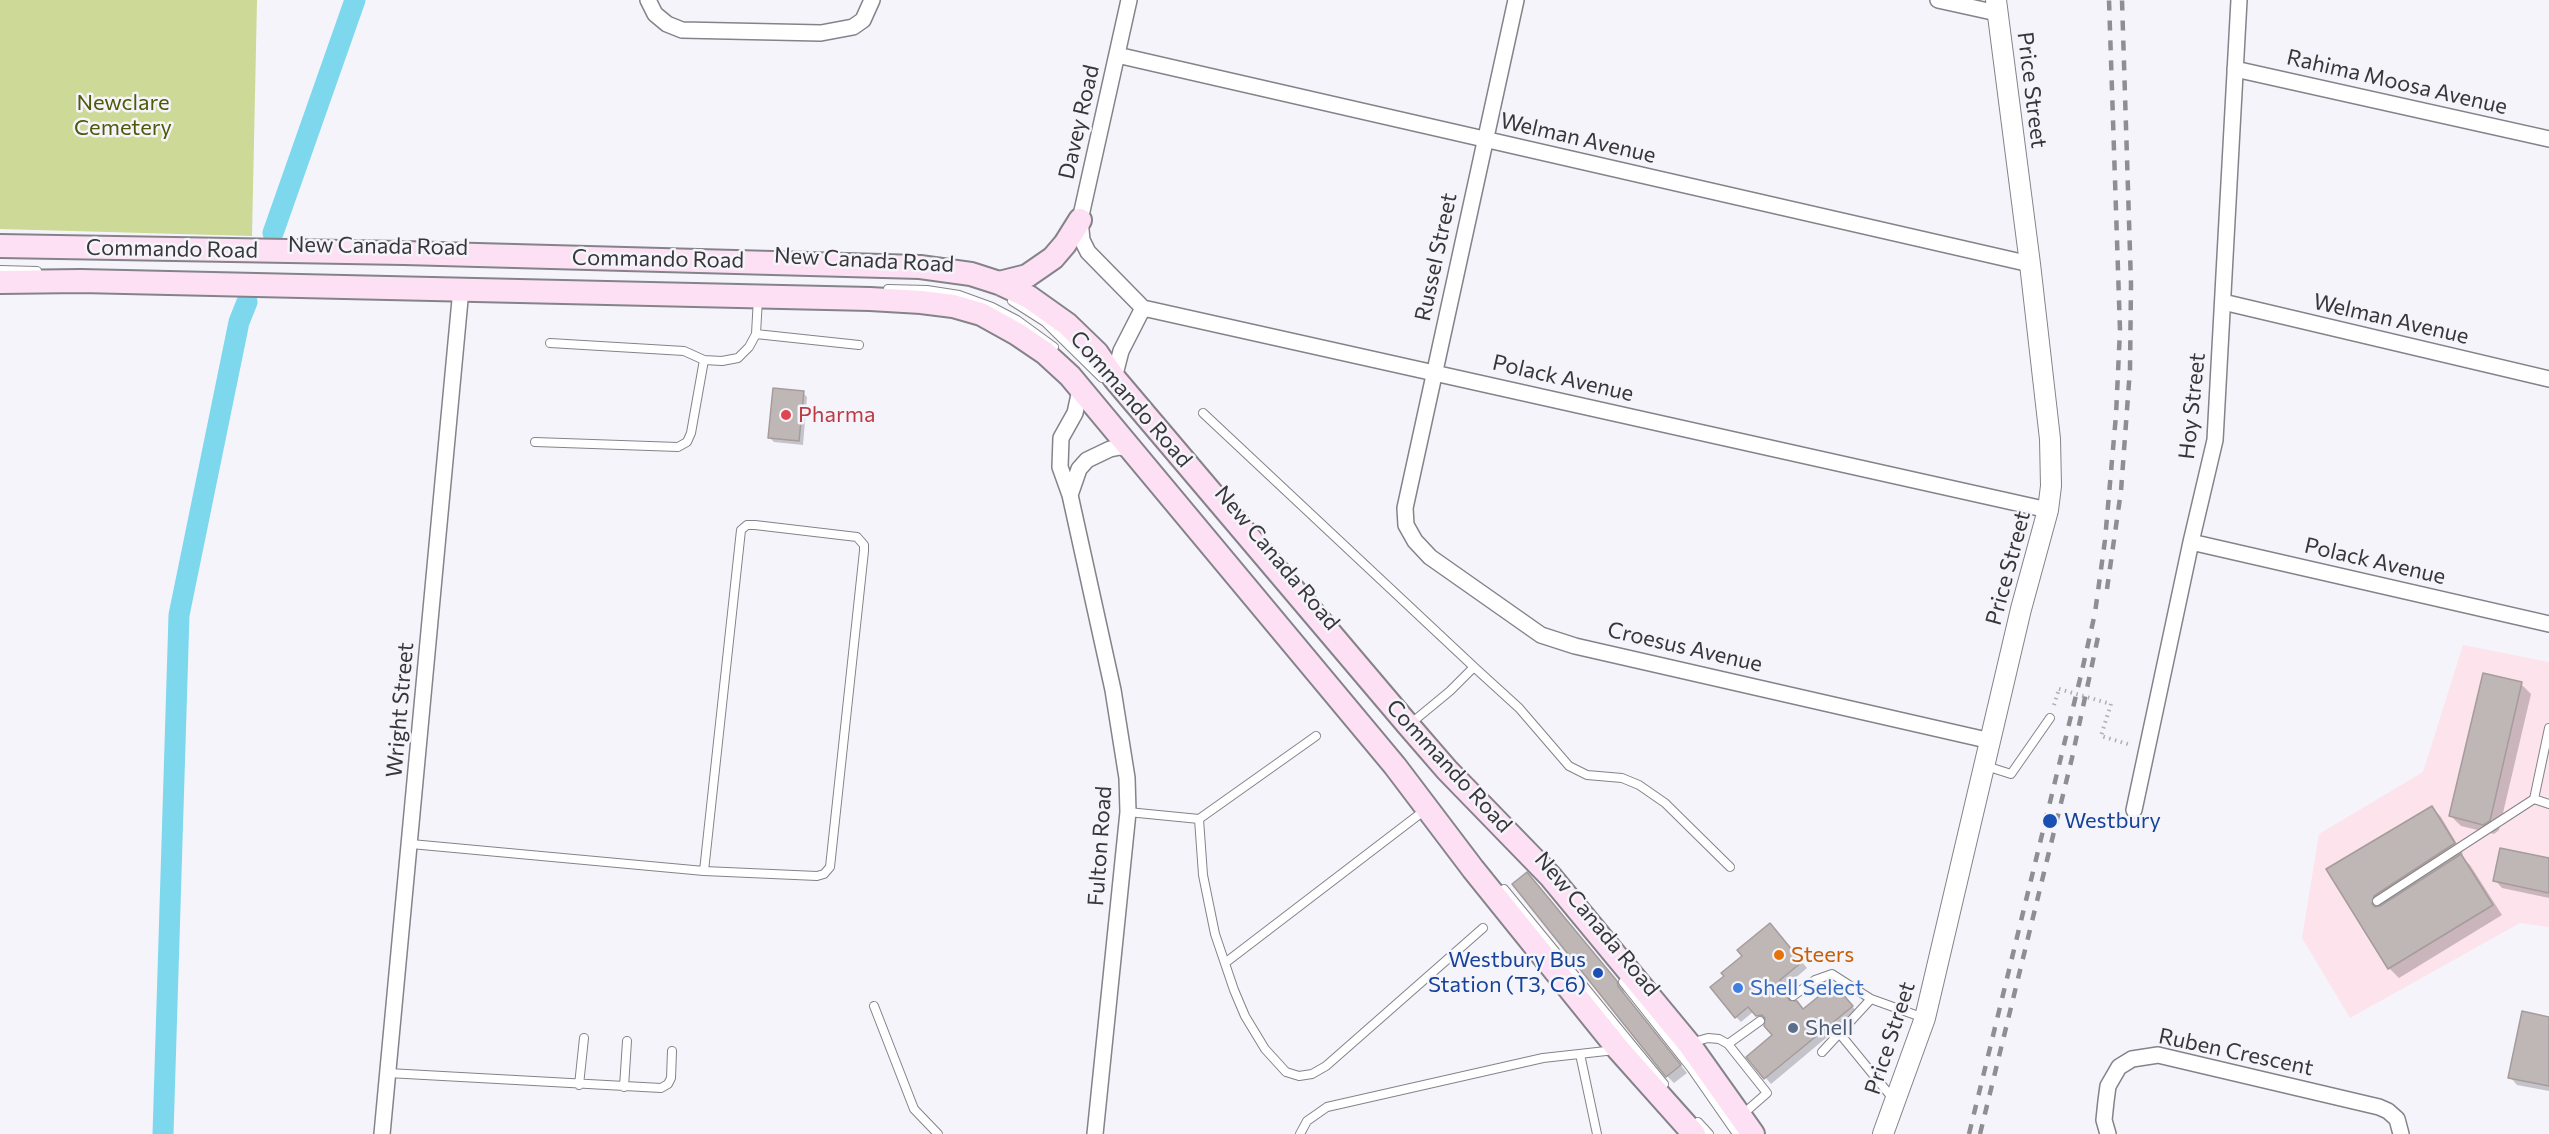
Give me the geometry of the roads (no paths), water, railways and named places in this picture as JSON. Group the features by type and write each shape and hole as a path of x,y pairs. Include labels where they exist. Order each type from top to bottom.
{"main road":[{"path":"1004,291 1053,258 1080,220"},
{"name":"Commando Road","path":"0,246 393,252 866,264 920,267 970,274 1004,291 1029,297 1067,324 1097,353 1110,380 1408,725 1447,770 1550,876 1689,1044 1743,1128"},
{"name":"Commando Road","path":"0,282 81,281 758,296 921,302 981,314 1046,353 1070,376 1081,382 1132,450 1395,766 1619,1050 1694,1134"}],"street":[{"path":"648,0 661,19 682,30 821,33 853,27 863,20 872,0"},
{"name":"Davey Road","path":"1129,0 1080,220 1082,240 1088,252 1143,308"},
{"name":"Russel Street","path":"1406,525 1405,508 1516,0"},
{"path":"1938,0 1997,7"},
{"name":"Hoy Street","path":"2134,810 2215,440 2239,0"},
{"name":"Price Street","path":"1883,1134 1925,1018 2021,609 2048,510 2052,458 1997,7"},
{"name":"Welman Avenue","path":"1117,55 2030,264"},
{"name":"Rahima Moosa Avenue","path":"2235,69 2549,139"},
{"name":"Wright Street","path":"382,1134 411,844 461,289"},
{"name":"Welman Avenue","path":"2223,302 2549,379"},
{"path":"1110,380 1121,351 1143,308"},
{"name":"Polack Avenue","path":"1143,308 2048,510"},
{"name":"Fulton Road","path":"1081,382 1075,413 1061,438 1060,467 1070,495 1120,722 1127,778 1128,812 1095,1134"},
{"path":"1070,495 1079,469 1087,460 1110,449 1120,447 1132,450"},
{"name":"Croesus Avenue","path":"1406,525 1415,541 1430,556 1541,635 1575,646 1991,741"},
{"name":"Polack Avenue","path":"2191,542 2549,624"},
{"name":"Ruben Crescent","path":"2108,1134 2104,1120 2108,1086 2119,1067 2144,1055 2158,1055 2379,1107 2397,1119 2401,1134"}],"lane":[{"path":"0,270 45,271"},
{"name":"New Canada Road","path":"879,289 927,290 959,295 992,307 1017,320 1059,351"},
{"path":"550,343 684,351 704,360 722,361 738,358 749,347 756,334 758,296"},
{"path":"756,334 859,345"},
{"path":"535,442 678,447 687,442 691,433 704,360"},
{"path":"1074,367 1081,382"},
{"path":"1203,413 1519,708 1569,765 1587,775 1622,778 1639,785 1665,803 1730,867"},
{"path":"411,844 704,871 817,876 824,874 830,867 864,551 864,545 857,537 755,525 747,525 741,530 704,871"},
{"name":"New Canada Road","path":"1301,639 1415,776"},
{"path":"1408,725 1450,691 1474,667"},
{"path":"1985,765 2011,774 2050,718"},
{"path":"2377,901 2534,799 2549,728"},
{"path":"1128,812 1199,819 1316,736"},
{"path":"2534,799 2549,804"},
{"path":"1225,963 1427,809"},
{"path":"1199,819 1203,875 1215,934 1245,1016 1265,1049 1286,1072 1299,1076 1312,1074 1326,1066 1483,928"},
{"path":"1501,886 1667,1087"},
{"path":"1793,996 1815,980 1832,974 1871,999 1925,1018"},
{"name":"New Canada Road","path":"1619,976 1691,1068 1743,1128"},
{"path":"1822,1052 1871,999"},
{"path":"874,1006 914,1108 938,1134"},
{"path":"1728,1044 1760,1021"},
{"path":"1840,1034 1895,1101"},
{"path":"579,1085 584,1038"},
{"path":"1689,1044 1708,1038 1719,1039 1728,1044 1767,1094 1743,1128"},
{"path":"624,1087 627,1041"},
{"path":"1300,1134 1307,1121 1328,1107 1543,1058 1619,1050"},
{"path":"388,1073 662,1088 671,1078 672,1051"},
{"path":"1580,1054 1597,1134"},
{"path":"1688,1112 1709,1134"}],"waterway":[{"path":"273,233 355,0"},
{"path":"163,1134 179,615 239,322 247,302"}],"railway":[{"path":"1969,1134 2081,675 2095,613 2105,540 2116,415 2120,330 2109,0"},
{"path":"2107,589 2121,491 2130,369 2131,284 2122,0"},
{"path":"1980,1134 2072,758 2098,637"}],"place":[{"name":"Pharma","path":"786,415"},
{"name":"Westbury","path":"2050,821"},
{"name":"Steers","path":"1779,955"},
{"name":"Westbury Bus Station (T3, C6)","path":"1598,973"},
{"name":"Shell Select","path":"1738,988"},
{"name":"Shell","path":"1793,1028"}],"park label":[{"name":"Newclare Cemetery","path":"123,116"}]}
